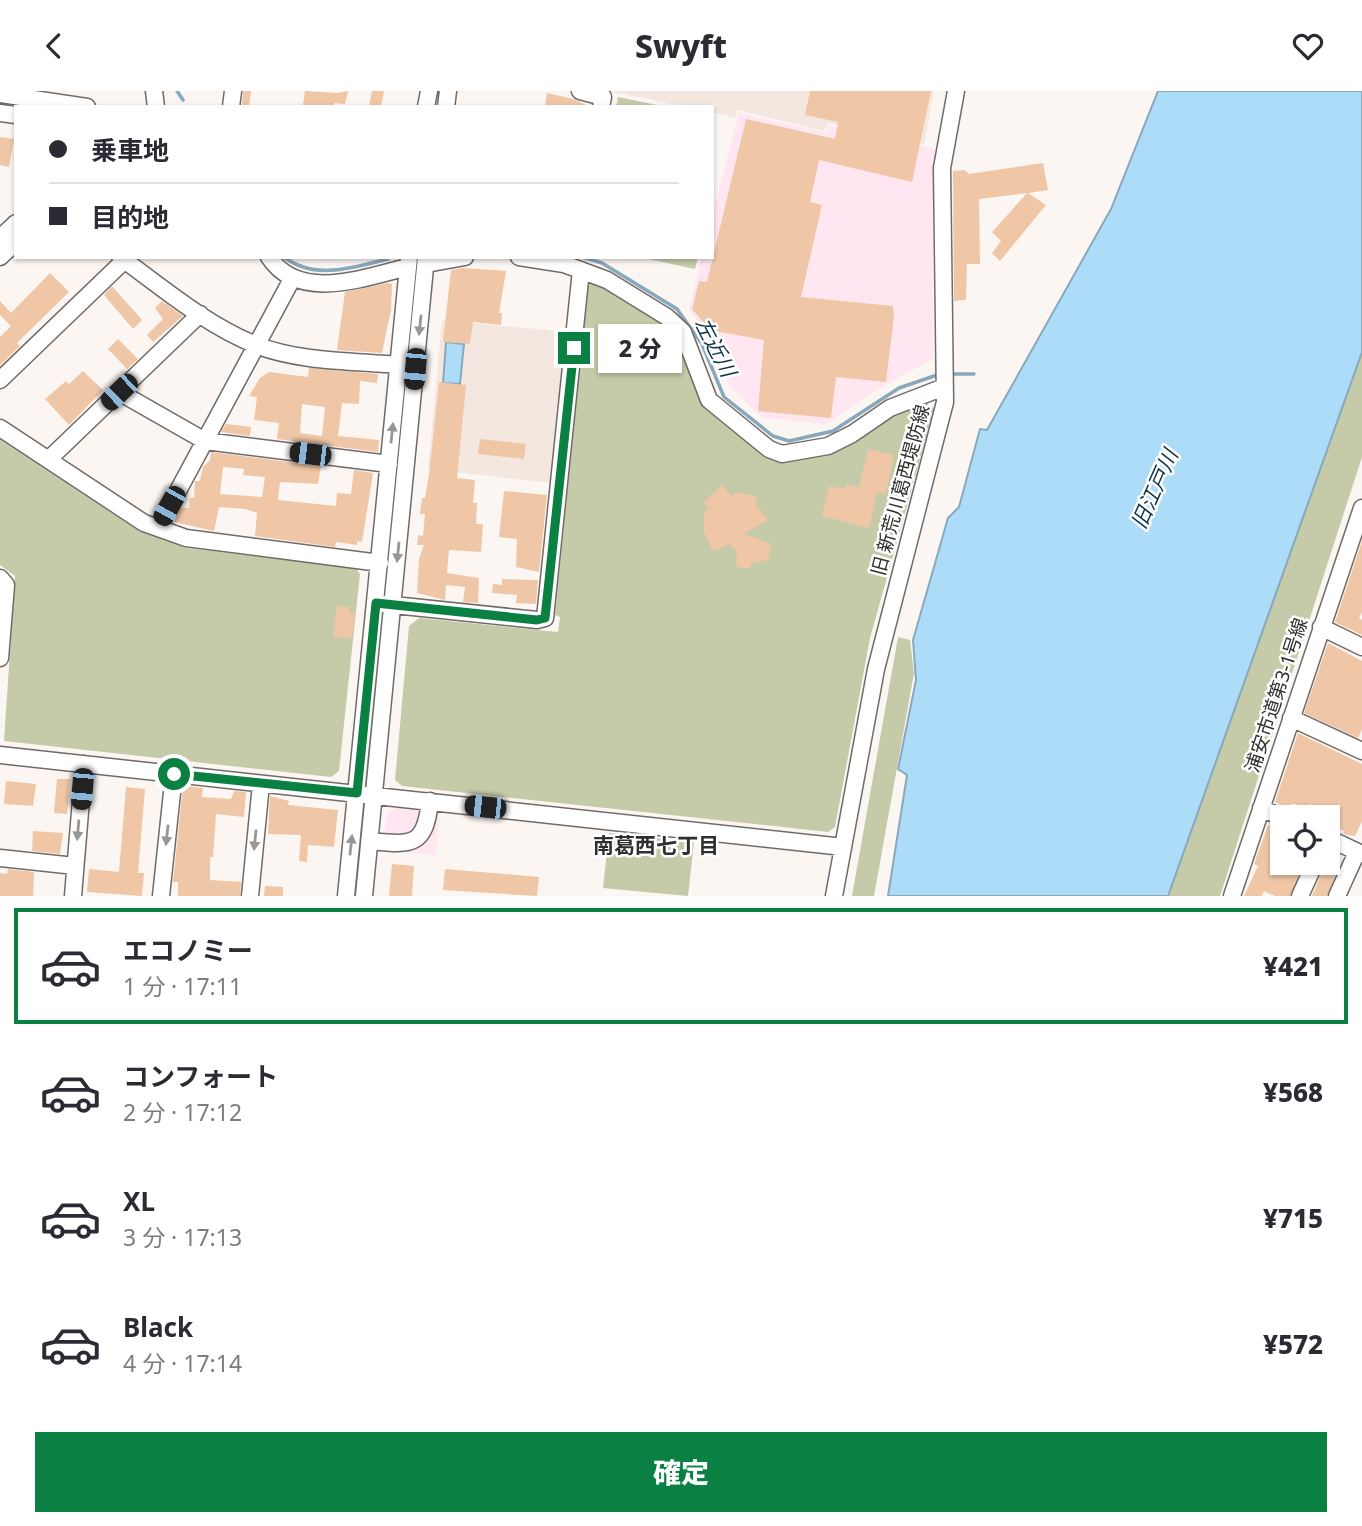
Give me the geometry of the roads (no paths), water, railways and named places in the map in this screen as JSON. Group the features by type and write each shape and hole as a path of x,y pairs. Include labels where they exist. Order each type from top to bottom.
{"street":[{"path":"579,91 603,97 601,105"},
{"name":"旧 新荒川葛西堤防線","path":"834,896 876,669 943,409 942,167 956,91"},
{"path":"0,94 52,96 81,105"},
{"path":"0,238 14,225"},
{"path":"0,257 14,244"},
{"path":"0,380 123,259"},
{"path":"125,259 200,314 257,345 288,354 399,365"},
{"path":"271,259 292,279 325,283 409,262 346,896"},
{"path":"542,259 565,261 607,280 675,324 683,332 709,400 769,449 782,454 828,446 852,434 890,408 944,387"},
{"path":"364,896 426,260"},
{"path":"376,603 537,620 545,618 581,270"},
{"path":"158,528 292,279"},
{"path":"49,459 200,314"},
{"path":"119,392 205,441 389,464"},
{"path":"0,428 144,523 186,538 380,563"},
{"name":"浦安市道第3-1号線","path":"1232,896 1321,627 1357,541 1362,508"},
{"path":"0,577 6,585 0,658"},
{"path":"1321,627 1362,647"},
{"path":"1291,717 1361,749"},
{"path":"0,755 843,847"},
{"path":"73,896 84,764"},
{"path":"161,896 174,774"},
{"path":"250,896 261,784"},
{"path":"370,841 397,844 418,838 428,826 430,801"},
{"path":"1261,807 1270,812"},
{"path":"1337,896 1360,853 1340,844"},
{"path":"0,858 75,866"},
{"path":"1300,896 1310,875"}],"water":[{"name":"旧江戸川","path":"1158,91 1362,91 1362,352 1168,896 888,896 907,775 898,769 916,680 913,640 948,518 959,507 980,429 987,430 1111,209"},
{"path":"446,342 464,344 460,384 443,383"}],"waterway":[{"name":"左近川","path":"177,91 183,100"},
{"name":"左近川","path":"287,259 309,269 322,270 348,268 388,259"},
{"name":"左近川","path":"589,259 602,263 677,309 702,344 724,397 773,436 789,441 833,431 899,388 940,374"},
{"name":"左近川","path":"948,374 974,374"}],"district":[{"name":"南葛西七丁目","path":"656,845"}]}
